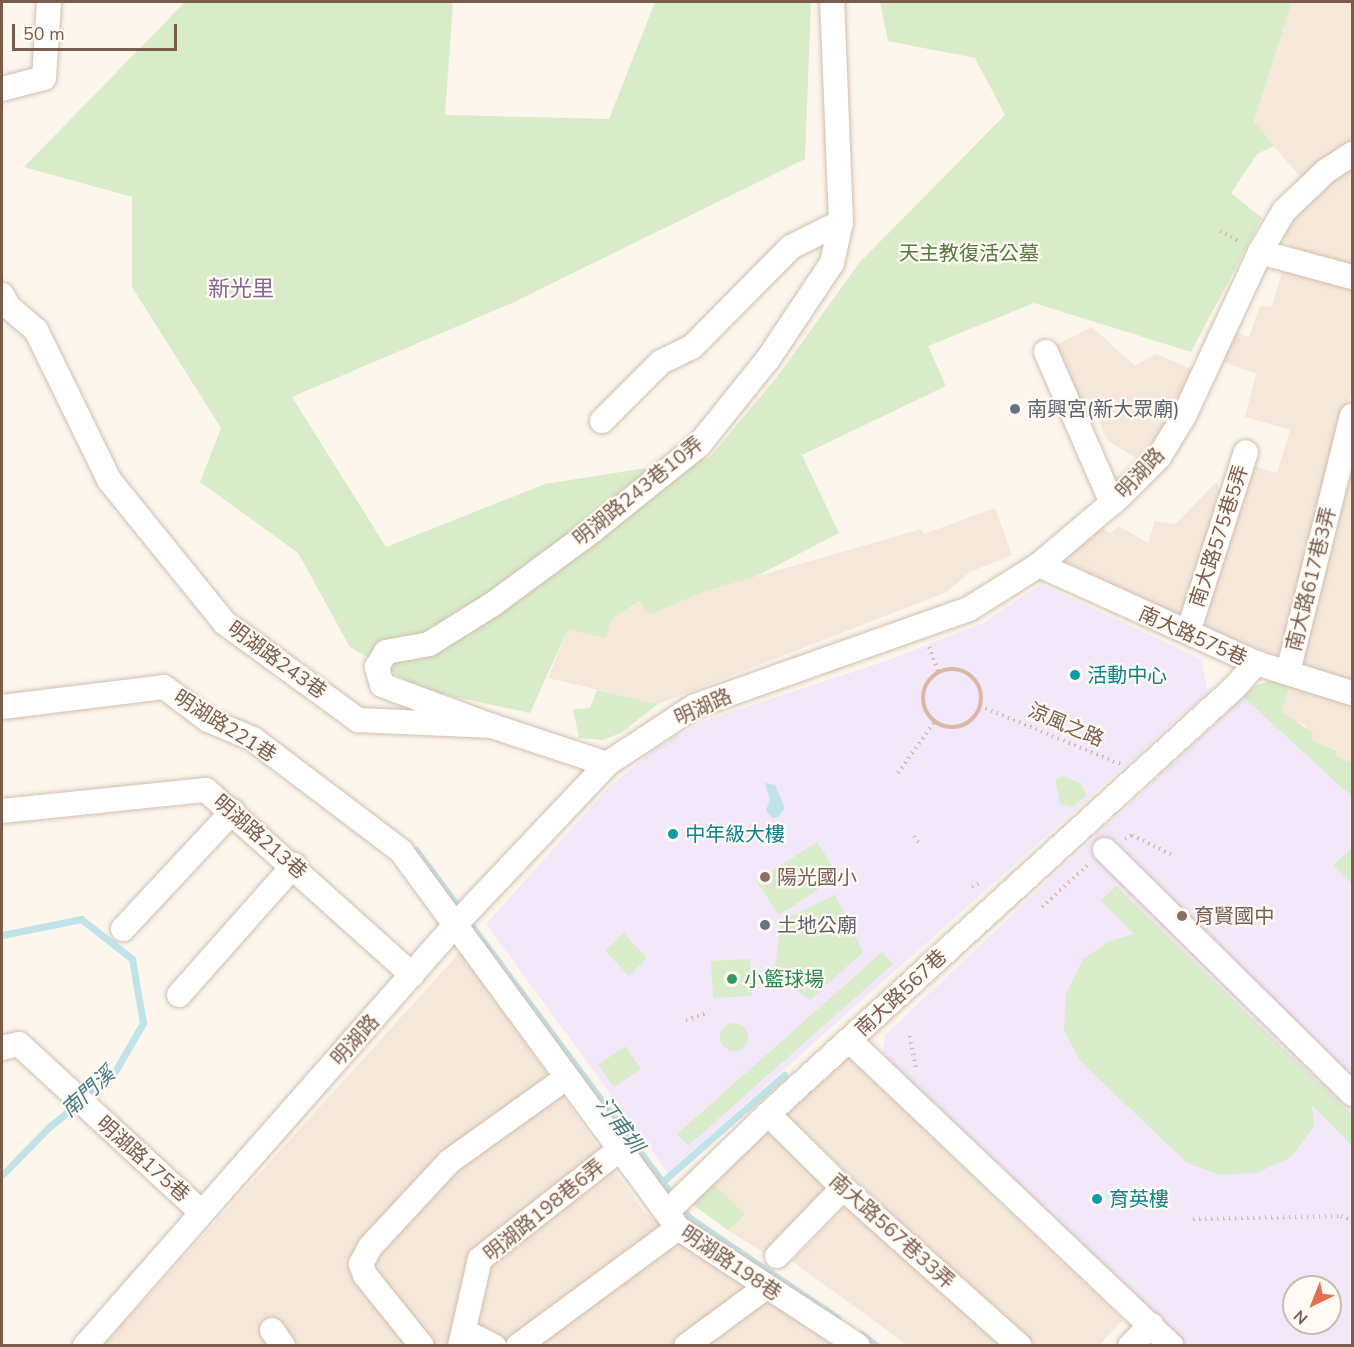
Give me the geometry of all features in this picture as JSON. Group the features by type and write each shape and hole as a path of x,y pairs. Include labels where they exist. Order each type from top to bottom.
{"street":[{"path":"2,88 44,78 49,2"},
{"name":"明湖路243巷10弄","path":"492,726 382,685 377,667 386,652 429,644 493,604 699,445 768,358 832,263 841,222 832,2"},
{"name":"明湖路","path":"85,1346 455,925 607,764 695,706 969,609 1039,565 1112,503 1159,457 1184,416 1260,252 1284,211 1326,171 1353,154"},
{"path":"602,421 661,362 692,347 791,247 841,222"},
{"path":"1260,252 1353,278"},
{"name":"明湖路243巷","path":"2,295 8,306 36,330 109,480 225,623 358,720 492,726 607,764"},
{"path":"1046,352 1112,503"},
{"name":"南大路617巷3弄","path":"1288,672 1353,416"},
{"name":"南大路575巷5弄","path":"1192,620 1246,452"},
{"name":"南大路575巷","path":"1039,565 1256,663 1353,693"},
{"name":"南大路567巷","path":"1172,1346 849,1040 1235,687 1256,663"},
{"name":"明湖路221巷","path":"2,708 164,687 208,720 253,739 401,851 455,925"},
{"name":"明湖路213巷","path":"2,811 206,790 294,865 412,975"},
{"path":"123,929 233,811"},
{"path":"1105,850 1353,1094"},
{"path":"179,995 294,865"},
{"name":"明湖路198巷","path":"455,925 619,1150 677,1211 766,1287 858,1346"},
{"path":"518,1346 677,1211 768,1114 849,1040"},
{"name":"明湖路175巷","path":"2,1048 18,1044 201,1212"},
{"path":"423,1346 365,1275 361,1264 370,1247 450,1161 567,1078"},
{"name":"南大路567巷33弄","path":"768,1114 843,1188 1020,1346"},
{"name":"明湖路198巷6弄","path":"462,1338 480,1259 619,1150"},
{"path":"777,1256 843,1188"},
{"path":"686,1346 766,1287"},
{"path":"1130,1346 1151,1325"},
{"path":"462,1338 494,1346"}],"path":[{"path":"958,669 968,673 979,688 980,706 976,714 961,725 935,721 924,706 925,686 938,672 958,669"},
{"name":"涼風之路","path":"980,706 1139,775"},
{"path":"898,772 935,721"},
{"path":"915,836 920,845"},
{"path":"972,887 978,884"},
{"path":"686,1020 708,1013"},
{"path":"1193,1220 1341,1216 1353,1221"}],"shaded area":[{"path":"1292,2 1352,2 1352,144 1302,179 1254,123"},
{"path":"1352,165 1352,265 1292,247 1282,234 1334,176"},
{"path":"1284,264 1352,282 1352,389 1278,655 1200,628 1249,465 1277,473 1290,430 1245,417 1256,374 1219,360 1233,332 1249,337 1260,306 1272,307"},
{"path":"1092,327 1135,366 1156,354 1193,370 1159,435 1138,459 1108,441 1088,398 1075,403 1054,346"},
{"path":"1352,445 1352,680 1293,662"},
{"path":"1216,482 1222,499 1182,618 1059,558 1096,526 1111,533 1119,526 1148,543 1155,521 1176,524"},
{"path":"995,508 1012,555 970,572 947,592 658,704 548,678 568,629 611,620 641,601 650,615 703,592 921,529 924,534"},
{"name":"陽光國小","path":"1041,584 1201,659 1208,692 668,1173 486,924 609,787 659,746 703,721 883,662 983,623"},
{"path":"1290,683 1352,705 1352,763 1336,756 1337,749 1312,741 1305,725 1289,720 1282,712"},
{"name":"育賢國中","path":"1243,697 1352,797 1352,1345 1181,1345 882,1061 885,1035"},
{"path":"461,951 644,1212 832,1345 103,1346"},
{"path":"846,1055 1123,1320 1099,1345 1036,1345 783,1114"},
{"path":"761,1125 827,1187 765,1253 729,1231 745,1214 709,1179"},
{"path":"847,1204 1003,1345 907,1345 792,1261"}],"green space":[{"name":"天主教復活公墓","path":"185,2 453,2 445,115 609,119 655,2 811,2 805,159 512,303 292,397 386,547 545,484 709,458 777,377 859,263 1005,115 975,58 888,41 880,2 1292,2 1254,122 1274,146 1257,154 1231,193 1262,218 1191,352 1034,303 928,346 946,386 802,455 839,533 755,577 703,592 650,615 640,601 611,620 605,638 568,629 530,713 423,690 350,647 298,553 200,482 221,428 132,287 132,197 24,167"},
{"path":"1276,680 1290,683 1282,712 1313,733 1312,741 1337,750 1336,756 1352,763 1352,797 1243,697 1256,685"},
{"path":"597,690 658,704 621,733 603,740 579,738 573,709 590,708"},
{"path":"1063,776 1080,783 1087,795 1073,807 1060,804 1055,780"},
{"path":"817,842 839,876 779,915 756,881"},
{"path":"1352,848 1352,884 1333,865"},
{"path":"1116,886 1352,1115 1352,1146 1312,1105 1314,1126 1291,1157 1257,1173 1220,1175 1187,1163 1080,1061 1064,1030 1066,993 1083,959 1110,941 1134,934 1101,901"},
{"path":"835,895 863,952 810,1000 774,975 781,921"},
{"path":"624,933 647,958 629,976 605,951"},
{"path":"882,952 893,964 688,1146 677,1134"},
{"name":"小籃球場","path":"750,959 752,996 713,998 711,961"},
{"path":"734,1023 744,1027 748,1037 744,1047 734,1051 724,1047 720,1037 724,1027"},
{"path":"625,1046 641,1069 614,1087 598,1065"},
{"path":"709,1179 745,1214 729,1231 688,1201"}],"water":[{"path":"765,783 775,785 785,808 778,817 772,818 766,810 770,800"}],"waterway":[{"name":"汀甫圳","path":"416,850 461,911"},
{"name":"南門溪","path":"2,935 81,919 132,959 143,1023 113,1075 49,1127 2,1175"},
{"name":"汀甫圳","path":"467,920 688,1217 837,1318"},
{"path":"661,1183 784,1075"},
{"name":"汀甫圳","path":"861,1334 877,1346"}],"place":[{"name":"南興宮(新大眾廟)","path":"1015,409"},
{"name":"活動中心","path":"1075,675"},
{"name":"中年級大樓","path":"673,834"},
{"name":"陽光國小","path":"765,877"},
{"name":"育賢國中","path":"1182,916"},
{"name":"土地公廟","path":"765,925"},
{"name":"小籃球場","path":"732,979"},
{"name":"育英樓","path":"1097,1199"}],"district":[{"name":"新光里","path":"241,290"}]}
